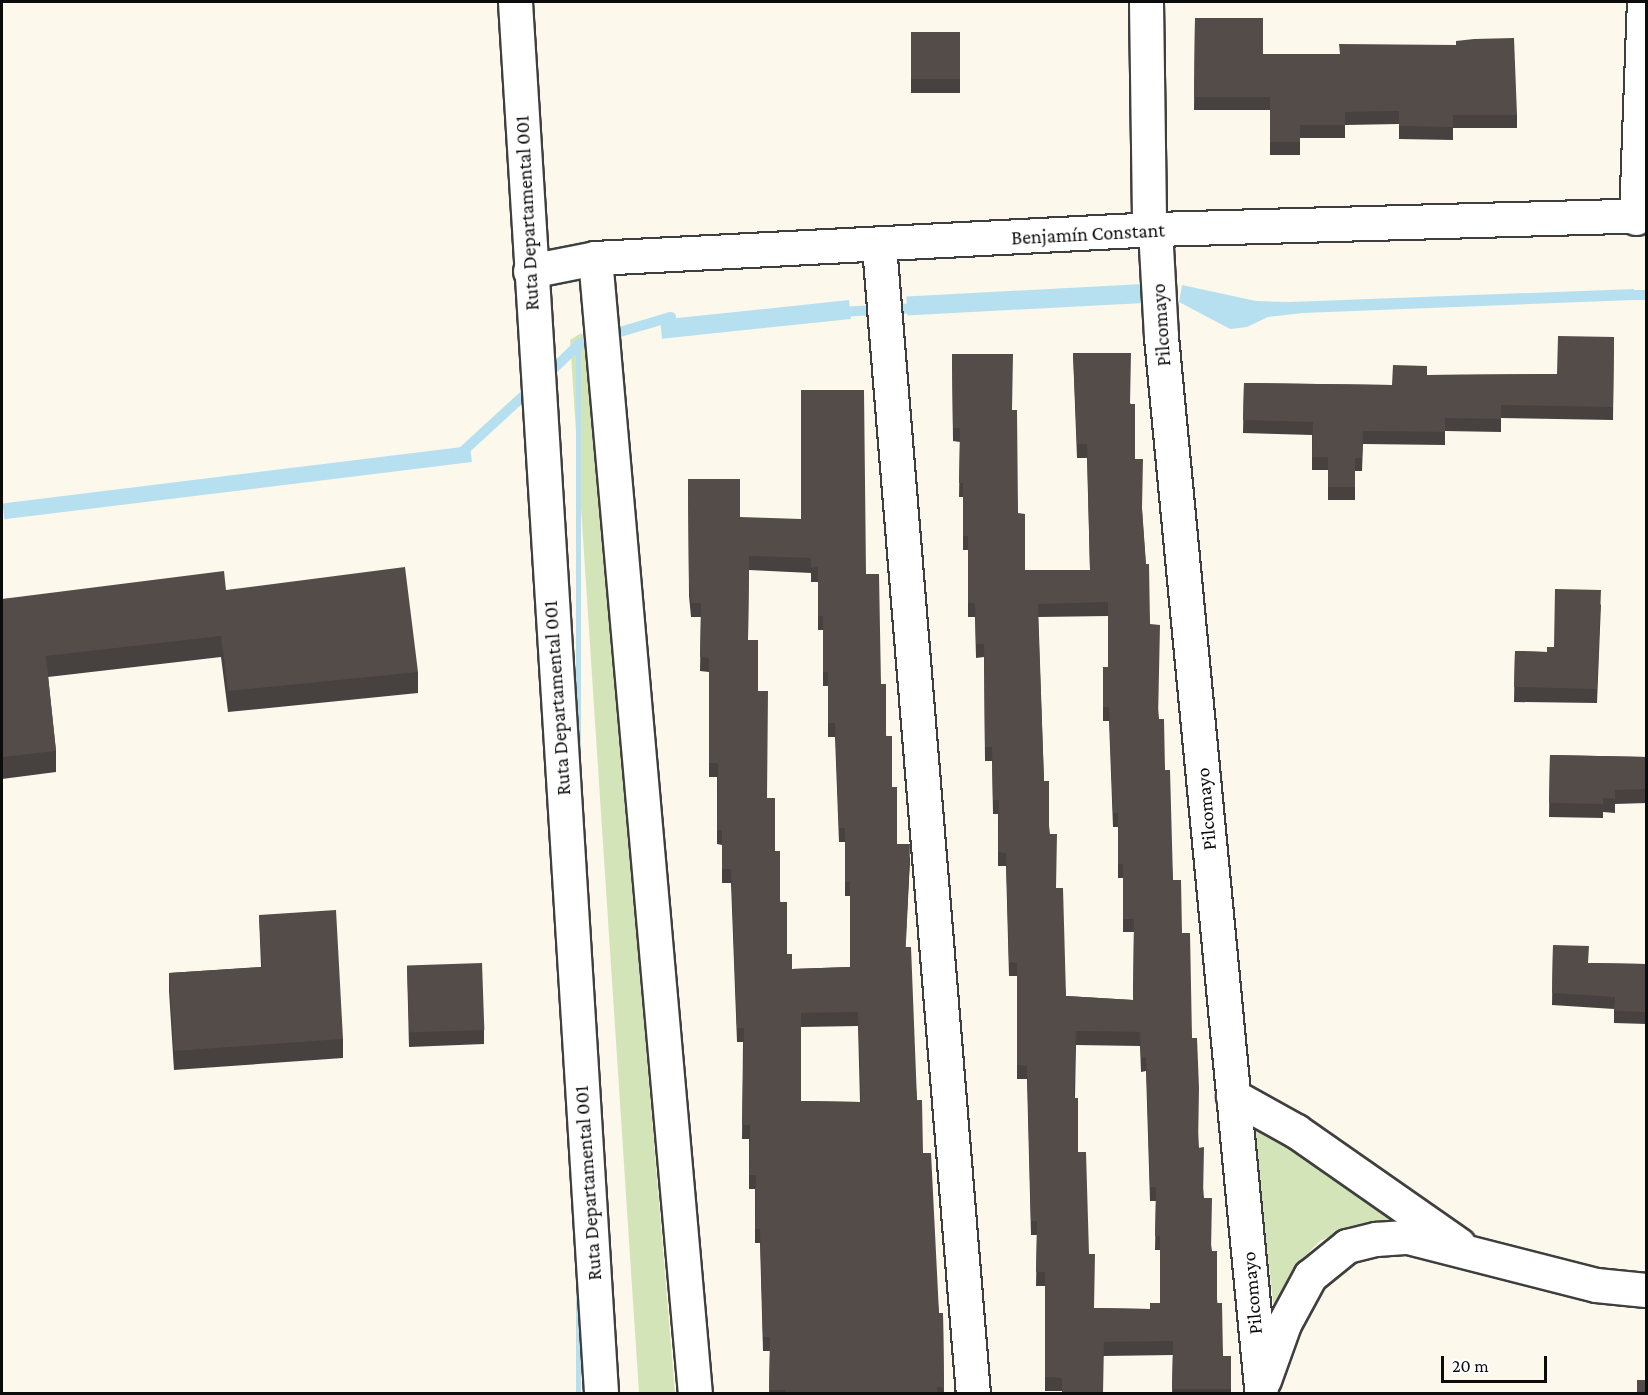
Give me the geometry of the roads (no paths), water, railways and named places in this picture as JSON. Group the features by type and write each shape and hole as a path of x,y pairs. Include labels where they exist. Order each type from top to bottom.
{"street":[{"name":"Ruta Departamental 001","path":"514,2 602,1394"},
{"name":"Pilcomayo","path":"1146,2 1152,229 1260,1391"},
{"path":"1641,217 1644,2"},
{"name":"Benjamín Constant","path":"530,271 595,258 879,246 1152,229 1641,217"},
{"path":"879,246 973,1394"},
{"path":"595,258 695,1394"},
{"path":"1233,1096 1348,1166 1471,1254"},
{"path":"1260,1391 1284,1324 1310,1276 1329,1257 1356,1244 1408,1237 1596,1285 1647,1290"}],"water":[{"path":"1143,284 1144,303 907,315 906,296"},
{"path":"1182,285 1256,301 1290,302 1634,289 1633,300 1303,313 1268,317 1247,327 1230,329 1179,302"},
{"path":"849,300 851,319 662,339 660,320"},
{"path":"576,339 581,339 581,1394 576,1394"},
{"path":"470,446 472,462 4,519 3,503"}],"waterway":[{"path":"1620,295 1646,295"},
{"path":"837,312 920,308"},
{"path":"545,377 579,344 671,317"},
{"path":"459,455 533,387"}]}
